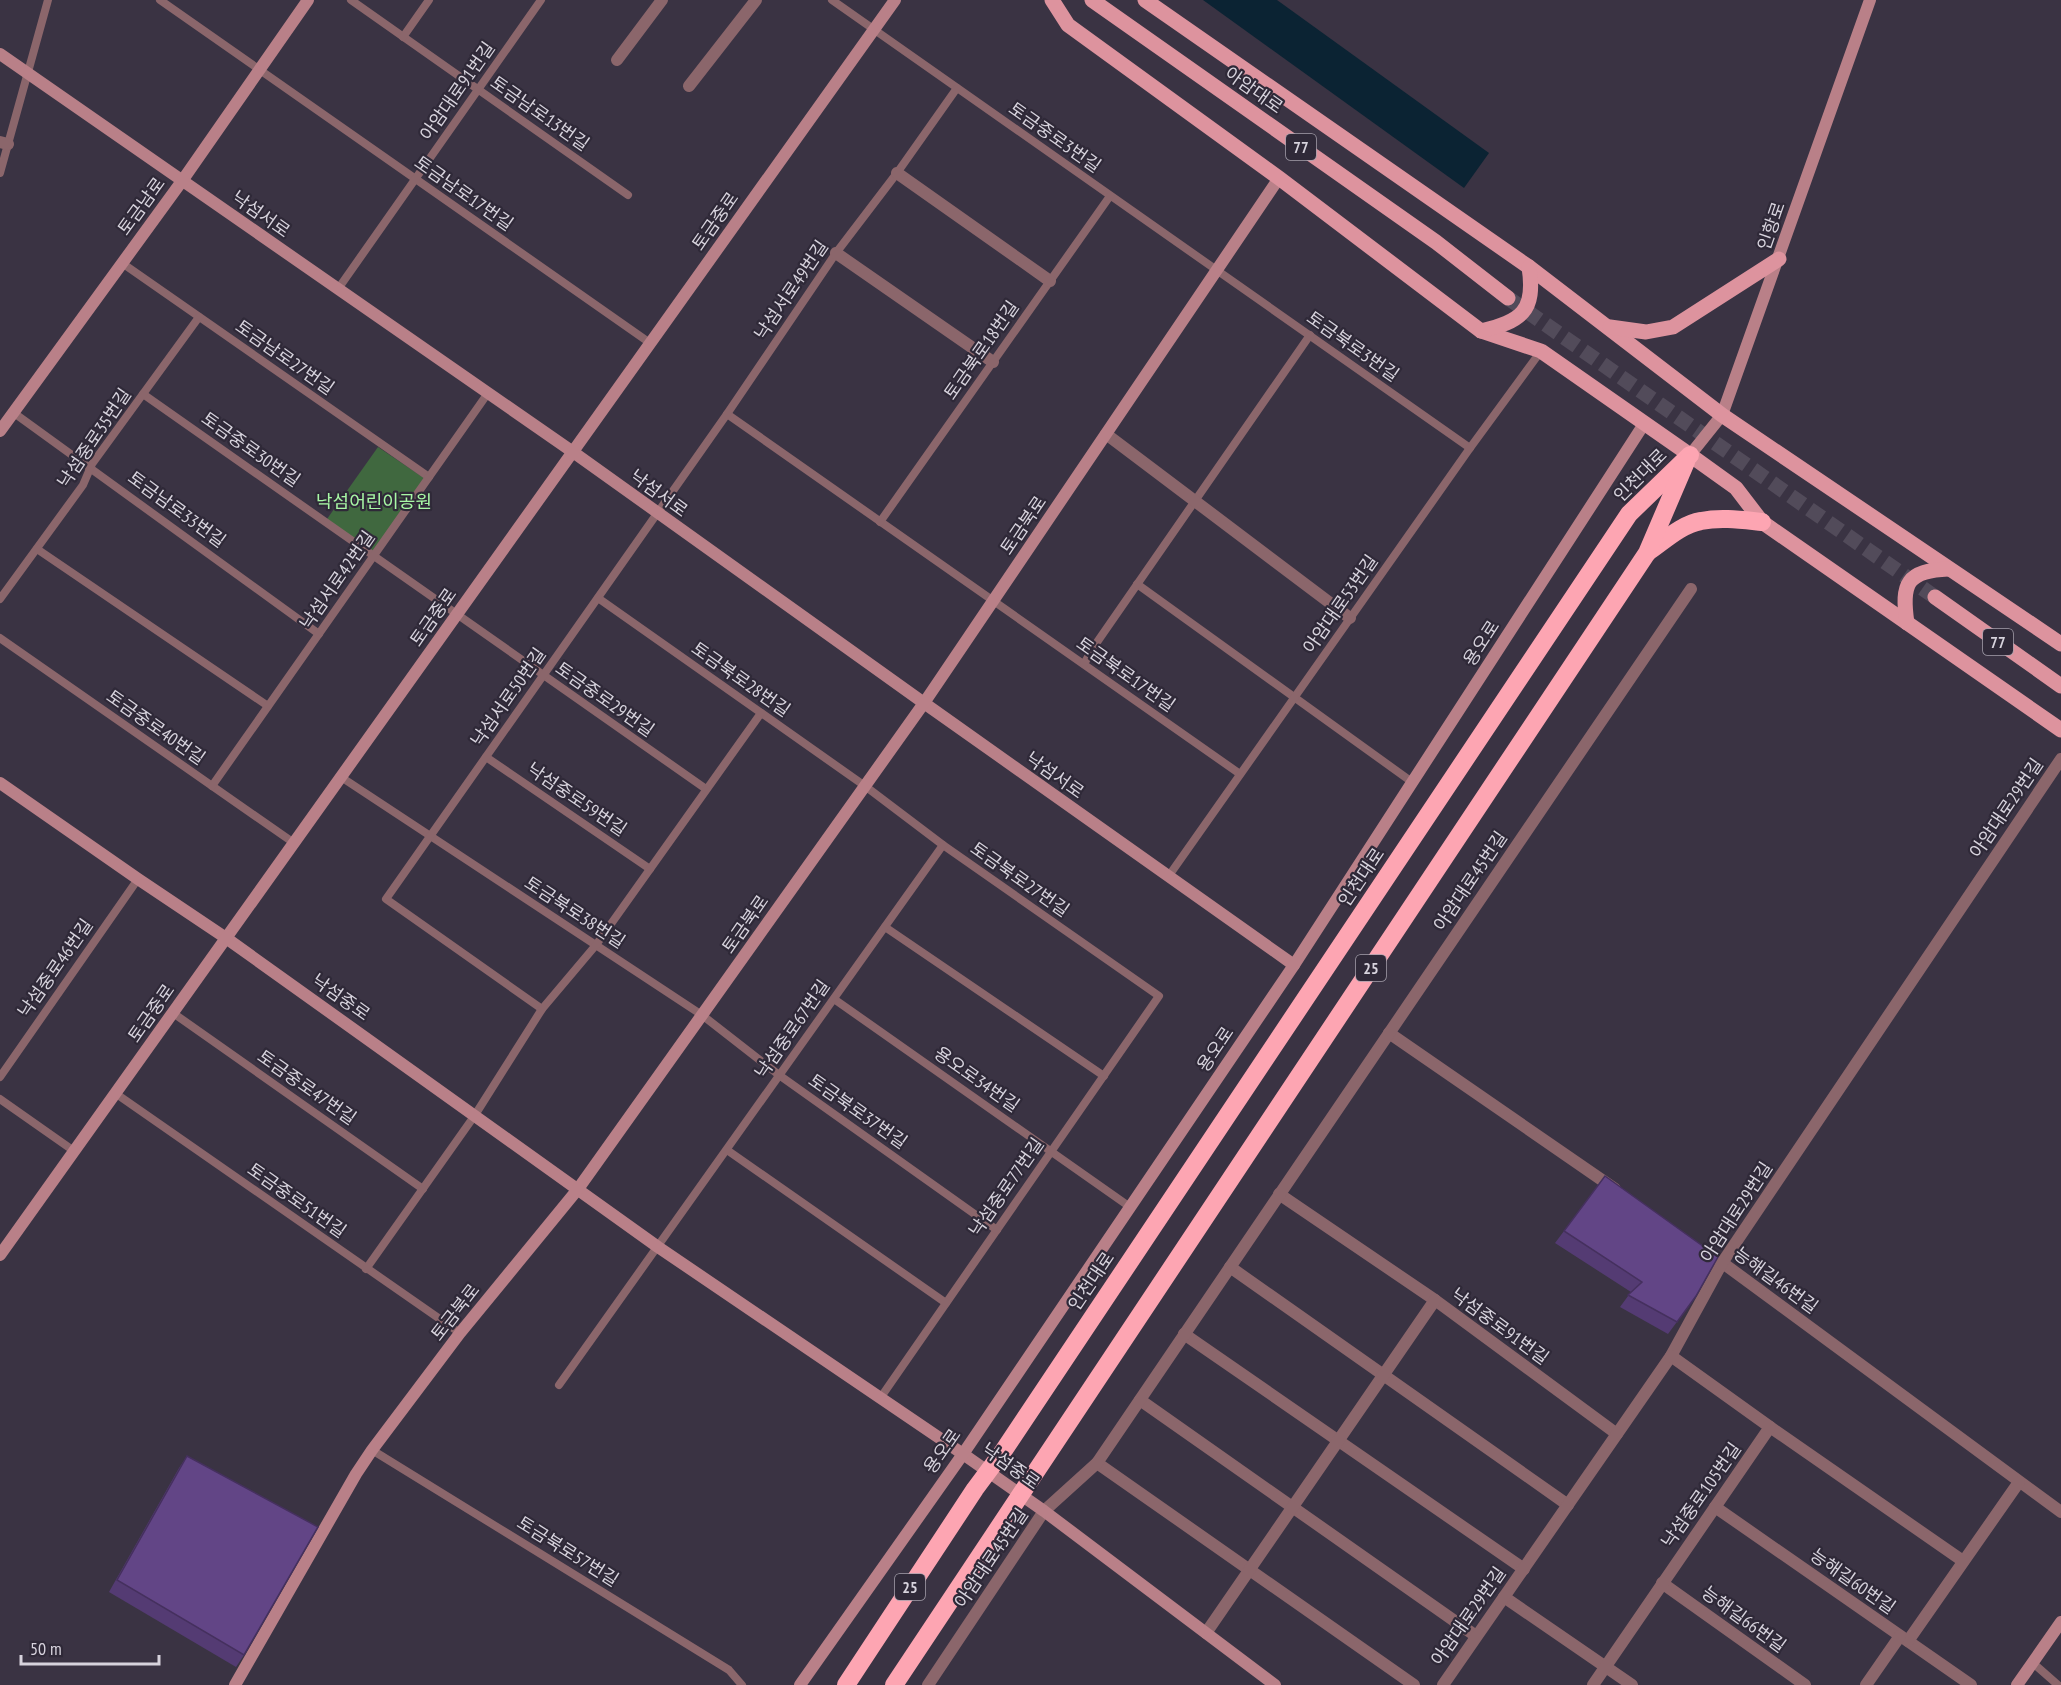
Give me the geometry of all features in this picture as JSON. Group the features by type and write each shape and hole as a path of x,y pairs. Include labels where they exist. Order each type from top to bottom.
{"highway":[{"name":"인천대로","path":"894,1685 1647,553 1690,455"},
{"name":"인천대로","path":"846,1685 1629,514 1690,455"},
{"path":"1647,553 1678,531 1699,521 1726,519 1762,522"}],"main road":[{"path":"1052,0 1068,25 1279,178 1481,331 1541,351 1736,488 1762,522 2061,730"},
{"name":"아암대로","path":"1092,0 1436,242 1508,298"},
{"path":"1145,0 1528,267 1722,415 2061,645"},
{"path":"1607,326 1646,332 1673,327 1779,259"},
{"path":"1481,331 1505,325 1519,316 1529,304 1532,287 1528,267"},
{"path":"1907,622 1904,601 1906,588 1917,574 1928,570 1948,568"},
{"name":"77","path":"1935,597 2061,686"}],"street":[{"name":"토금남로","path":"0,431 182,181 308,0"},
{"path":"617,60 662,0"},
{"path":"689,86 756,0"},
{"name":"토금중로","path":"0,1255 895,0"},
{"name":"인항로","path":"1690,455 1722,415 1870,0"},
{"name":"낙섬서로","path":"0,54 573,452 657,514 1294,965"},
{"path":"897,172 1050,281"},
{"name":"토금북로","path":"235,1685 372,1450 460,1333 578,1189 924,703 1279,178"},
{"path":"836,253 993,362"},
{"name":"용오로","path":"800,1685 963,1454 1294,965 1644,424"},
{"path":"1106,434 1350,618"},
{"name":"아암대로45번길","path":"928,1685 1044,1511 1097,1463 1691,589"},
{"name":"아암대로29번길","path":"1443,1685 1671,1356 1722,1263 2061,759"},
{"name":"낙섬중로","path":"0,783 226,938 658,1247 881,1397 1044,1511 1275,1685"},
{"path":"1389,1032 1624,1195"},
{"path":"1279,1194 1435,1300"},
{"name":"능해길46번길","path":"1702,1249 2061,1512"},
{"path":"1230,1267 1568,1505"},
{"name":"낙섬중로91번길","path":"1206,1633 1435,1300 1617,1434"},
{"path":"1184,1334 1524,1569"},
{"path":"1671,1356 1963,1561"},
{"path":"1140,1400 1476,1636"},
{"name":"낙섬중로105번길","path":"1593,1685 1770,1426"},
{"path":"1097,1463 1414,1685"},
{"path":"1866,1685 1963,1561 2019,1482"},
{"name":"능해길60번길","path":"1715,1507 1971,1685"},
{"name":"능해길66번길","path":"1662,1583 1805,1685"},
{"path":"1504,1597 1632,1685"},
{"path":"2017,1685 2061,1622"}],"lane":[{"path":"0,173 4,143 28,73 48,0"},
{"name":"토금남로17번길","path":"160,0 650,343"},
{"name":"토금남로13번길","path":"351,0 628,195"},
{"path":"404,37 429,0"},
{"name":"아암대로91번길","path":"338,289 541,0"},
{"name":"토금중로3번길","path":"832,0 1218,270"},
{"name":"낙섬서로49번길","path":"657,514 836,253 957,88"},
{"name":"토금북로18번길","path":"880,522 1110,196"},
{"name":"토금남로27번길","path":"122,263 429,477"},
{"name":"토금북로3번길","path":"1218,270 1470,448"},
{"name":"낙섬중로35번길","path":"0,599 83,485 91,468 199,317"},
{"path":"1084,664 1310,335"},
{"name":"아암대로53번길","path":"1168,877 1470,448 1541,351"},
{"name":"낙섬서로42번길","path":"212,786 488,393"},
{"name":"토금중로30번길","path":"143,394 457,614"},
{"name":"토금남로33번길","path":"14,412 319,634"},
{"path":"727,414 994,600"},
{"name":"낙섬서로50번길","path":"542,1009 386,899 657,514"},
{"path":"37,549 268,706"},
{"path":"1137,584 1412,782"},
{"name":"토금북로28번길","path":"598,598 865,786"},
{"name":"토금북로17번길","path":"994,600 1240,774"},
{"name":"토금중로29번길","path":"457,614 706,789"},
{"name":"토금중로40번길","path":"0,638 294,843"},
{"path":"366,1269 475,1115 542,1009 596,945 761,713"},
{"name":"낙섬중로59번길","path":"486,757 650,869"},
{"name":"토금북로38번길","path":"341,777 702,1015"},
{"name":"토금북로27번길","path":"865,786 943,845 1159,996"},
{"name":"낙섬중로67번길","path":"658,1247 943,845"},
{"name":"낙섬중로46번길","path":"0,1077 138,879"},
{"path":"885,927 1104,1076"},
{"name":"낙섬중로77번길","path":"881,1397 1159,996"},
{"name":"용오로34번길","path":"834,999 1130,1207"},
{"name":"토금중로47번길","path":"173,1013 423,1189"},
{"name":"토금북로37번길","path":"702,1015 780,1075 997,1230"},
{"name":"토금중로51번길","path":"115,1093 460,1333"},
{"path":"0,1099 74,1151"},
{"path":"727,1150 946,1303"},
{"path":"559,1385 658,1247"},
{"name":"토금북로57번길","path":"372,1450 729,1670 742,1685"},
{"path":"2033,1663 2058,1685"}],"green space":[{"name":"낙섬어린이공원","path":"378,447 424,478 373,552 327,519"}],"water":[{"path":"1203,0 1277,0 1489,153 1464,188"}],"building":[{"path":"1605,1176 1718,1257 1696,1296 1677,1322 1628,1295 1642,1282 1564,1231"},
{"path":"187,1456 318,1527 244,1655 117,1580"}],"tunnel":[{"path":"1508,298 1935,597"}]}
